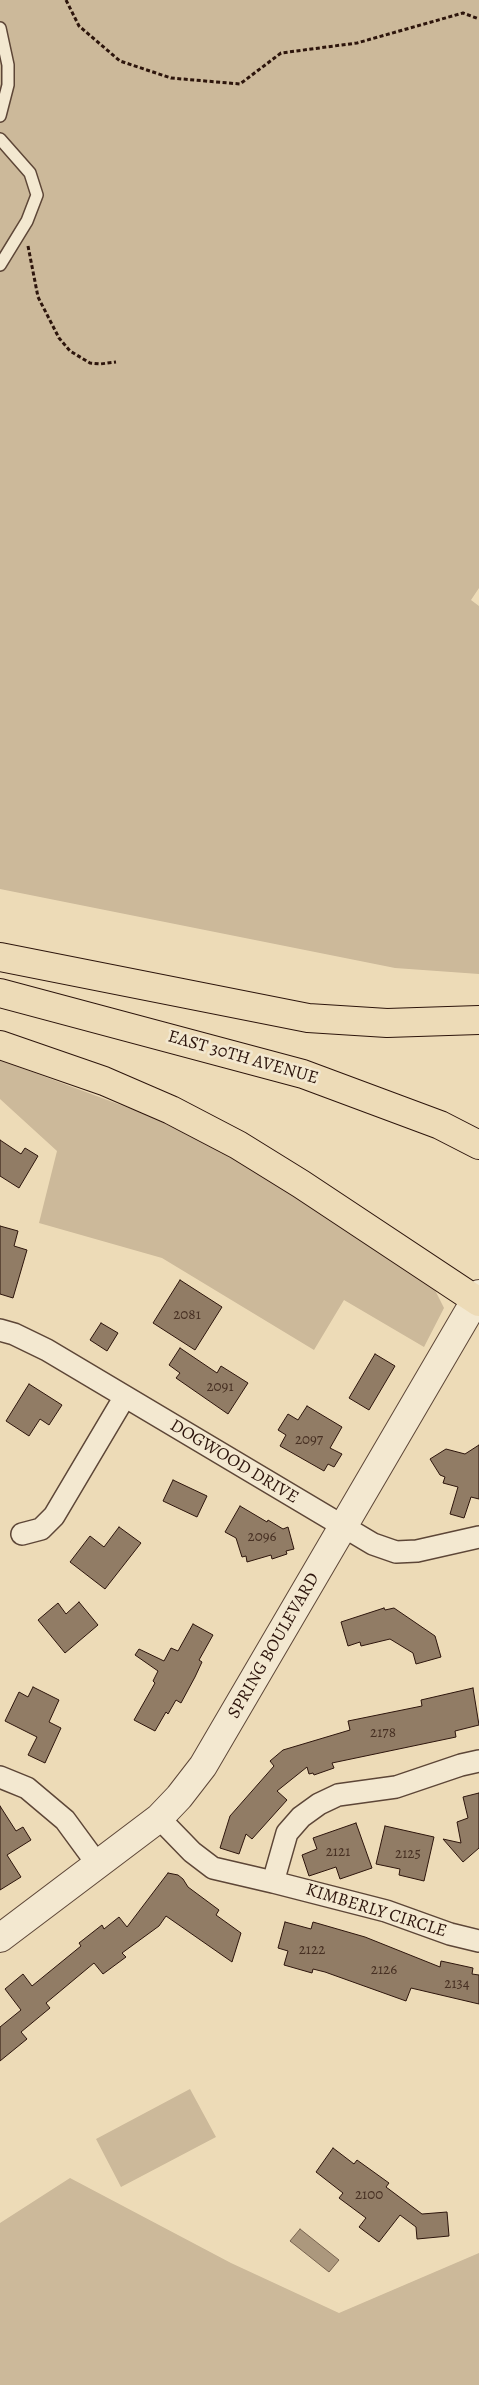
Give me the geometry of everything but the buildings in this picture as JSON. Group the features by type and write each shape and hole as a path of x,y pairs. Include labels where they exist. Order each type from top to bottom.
{"main road":[{"path":"0,957 308,1018 387,1023 479,1020"},
{"name":"EAST 30TH AVENUE","path":"0,993 303,1074 440,1125 479,1145"},
{"path":"0,1045 104,1082 171,1110 238,1145 478,1299"}],"street":[{"name":"SPRING BOULEVARD","path":"0,1938 158,1818 185,1789 220,1740 342,1527 478,1299"},
{"name":"DOGWOOD DRIVE","path":"0,1330 14,1334 47,1350 124,1398 373,1544 396,1552 417,1550 479,1536"},
{"path":"22,1534 41,1529 54,1516 124,1398"},
{"path":"273,1882 287,1833 301,1817 319,1804 338,1795 396,1787 461,1765 479,1761"},
{"path":"0,1777 27,1788 64,1820 98,1865"},
{"name":"KIMBERLY CIRCLE","path":"158,1818 208,1865 222,1872 273,1882 386,1911 450,1934 479,1940"}],"lane":[{"path":"0,28 8,65 8,85 0,116"},
{"path":"0,139 30,173 37,195 27,221 0,265"}],"path":[{"path":"66,0 79,26 120,61 171,78 240,84 281,53 357,43 463,13 479,19"},
{"path":"27,221 25,232 38,297 59,338 70,350 90,363 116,362"}],"shaded area":[{"path":"0,0 479,0 479,588 471,600 479,606 479,974 395,968 0,889"},
{"path":"0,1060 145,1114 226,1153 269,1178 434,1288 444,1308 424,1347 344,1300 314,1350 162,1258 39,1223 57,1151 0,1099"},
{"path":"190,2089 216,2137 121,2187 96,2139"},
{"path":"70,2178 231,2263 339,2313 479,2253 479,2385 0,2385 0,2223"},
{"path":"300,2229 339,2260 329,2272 290,2241"}]}
